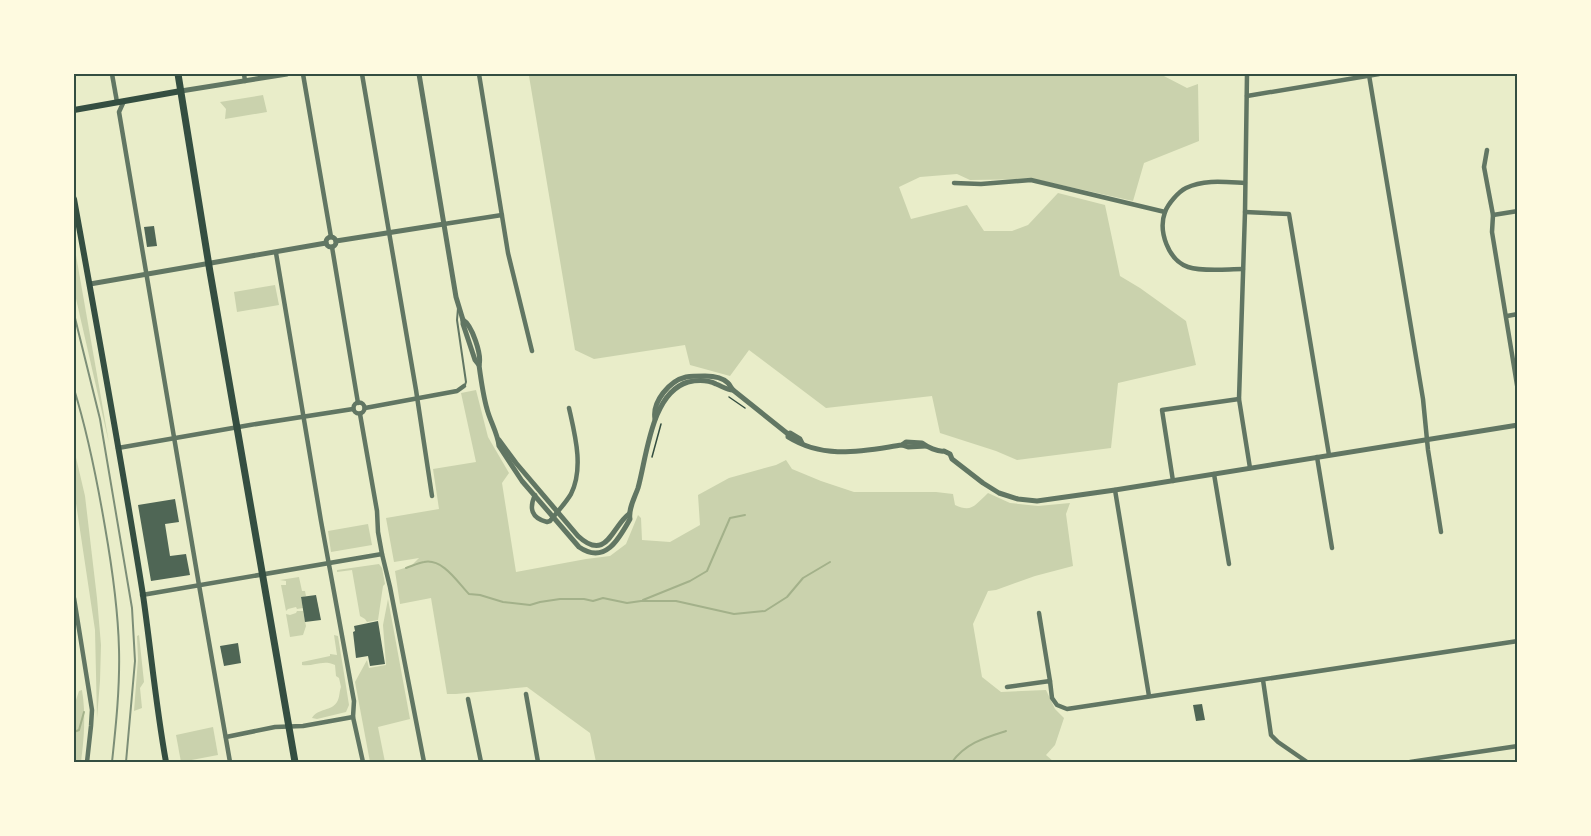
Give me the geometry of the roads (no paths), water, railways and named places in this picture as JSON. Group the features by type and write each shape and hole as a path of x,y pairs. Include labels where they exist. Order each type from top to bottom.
{"main road":[{"path":"178,74 295,762"},
{"path":"74,110 181,91"},
{"path":"74,200 118,448 166,762"}],"street":[{"path":"112,74 120,102 119,112 230,762"},
{"path":"244,74 245,81"},
{"path":"181,91 287,74"},
{"path":"303,74 331,237 336,241 502,215"},
{"path":"362,74 432,496"},
{"path":"419,74 458,305 463,320 468,322 474,337 492,427 555,514"},
{"path":"478,74 508,253 532,351"},
{"path":"1247,74 1239,399 1250,468"},
{"path":"1247,96 1379,74"},
{"path":"1369,75 1423,399 1441,532"},
{"path":"1487,150 1484,166 1493,215 1492,232 1518,391"},
{"path":"954,183 981,184 1031,180 1165,212"},
{"path":"1243,269 1186,267 1172,255 1166,242 1164,225 1165,212 1181,192 1208,182 1245,183"},
{"path":"1493,215 1518,211"},
{"path":"1245,212 1289,214 1329,455"},
{"path":"90,284 209,262 276,253 326,243 331,237"},
{"path":"332,247 335,246 336,241"},
{"path":"326,243 332,247"},
{"path":"332,247 358,403"},
{"path":"276,253 354,701 353,717 363,762"},
{"path":"1506,316 1518,314"},
{"path":"499,439 499,446 510,464 535,495 586,543 594,545 610,539 629,514 639,487 658,399 672,384 685,377 721,378 788,434 790,433 802,443 816,449 850,453 902,445 906,442 922,442 926,446 950,454 952,459 990,488 1018,499 1042,501 1518,425"},
{"path":"364,408 457,391 464,387"},
{"path":"1173,481 1162,410 1239,399"},
{"path":"358,403 364,408"},
{"path":"353,410 358,403"},
{"path":"364,408 360,414 377,511 378,532 424,762"},
{"path":"535,495 531,504 532,511 543,522 550,521 574,486 578,469 569,408"},
{"path":"118,448 353,410"},
{"path":"353,410 360,414"},
{"path":"1317,458 1332,548"},
{"path":"1214,474 1229,564"},
{"path":"1115,490 1149,696"},
{"path":"142,595 382,554"},
{"path":"74,598 92,710 87,762"},
{"path":"1040,613 1052,698 1057,705 1067,709 1518,641"},
{"path":"1263,680 1271,735 1307,762"},
{"path":"1007,687 1050,681"},
{"path":"526,694 538,762"},
{"path":"468,699 481,762"},
{"path":"226,737 275,727 353,717"},
{"path":"1410,762 1518,746"}],"lane":[{"path":"458,305 456,320 466,382 464,387"}],"waterway":[{"path":"643,600 690,581 707,571 730,518 745,515"},
{"path":"406,568 424,562 438,564 450,572 469,594 503,602 530,605 560,599 593,601 603,598 627,603 676,601 734,614 765,611 787,597 803,578 830,562"},
{"path":"74,732 79,730 84,712"},
{"path":"952,762 969,746 1006,731"}],"railway":[{"path":"74,314 100,419 132,608 135,661 126,762"},
{"path":"74,389 95,475 116,603 119,677 112,762"}]}
